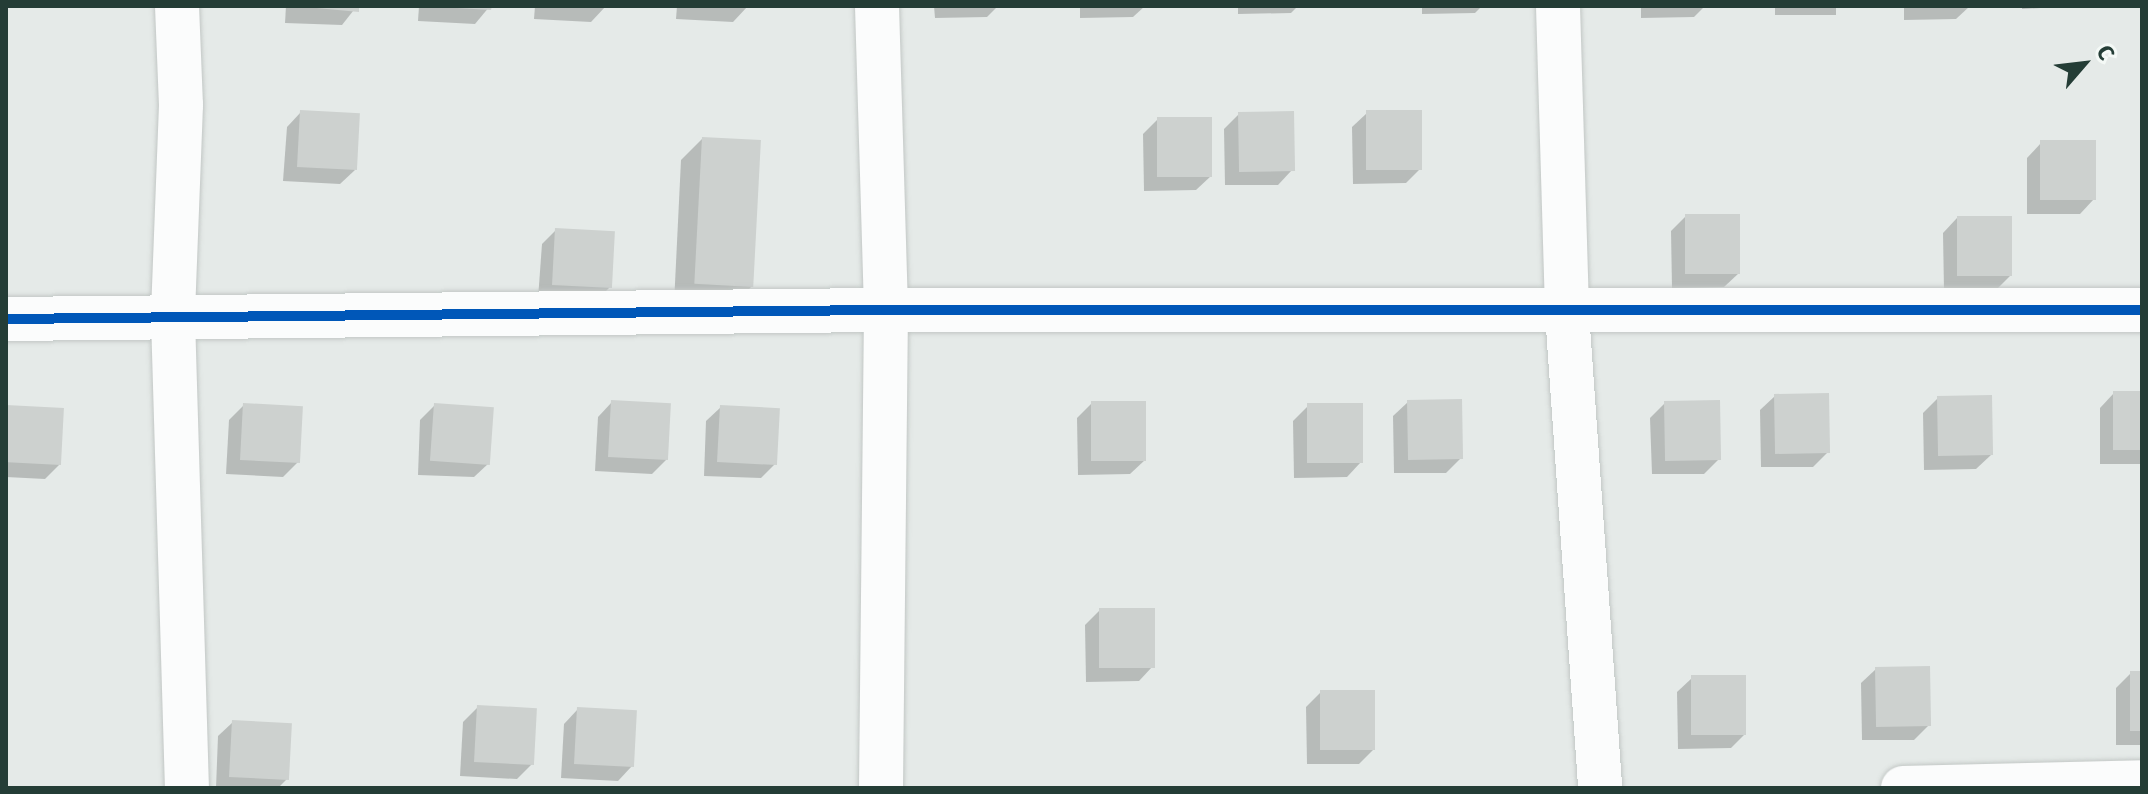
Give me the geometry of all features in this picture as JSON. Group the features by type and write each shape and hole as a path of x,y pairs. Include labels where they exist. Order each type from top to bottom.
{"street":[{"path":"177,6 181,105 173,318 187,788"},
{"path":"877,6 886,310 881,788"},
{"path":"1558,6 1567,313 1600,788"},
{"path":"6,319 886,310 1567,313 2142,310"},
{"path":"1903,788 2142,782"}],"building":[{"path":"295,6 359,6 359,12"},
{"path":"456,6 492,6 491,10"},
{"path":"300,110 360,113 357,170 297,167"},
{"path":"1366,110 1422,110 1422,170 1366,170"},
{"path":"1294,111 1295,171 1239,172 1238,112"},
{"path":"1157,117 1212,117 1212,177 1157,177"},
{"path":"702,137 761,140 753,287 694,284"},
{"path":"2040,140 2096,140 2096,200 2040,200"},
{"path":"1685,214 1740,214 1740,274 1685,274"},
{"path":"1957,216 2012,216 2012,276 1957,276"},
{"path":"555,228 615,231 612,288 552,285"},
{"path":"2113,391 2142,391 2142,450 2113,450"},
{"path":"1829,393 1830,453 1775,454 1774,394"},
{"path":"1992,395 1993,455 1938,456 1937,396"},
{"path":"1462,399 1463,459 1408,460 1407,400"},
{"path":"611,400 671,403 668,460 608,457"},
{"path":"1720,400 1721,460 1665,461 1664,401"},
{"path":"1091,401 1146,401 1146,461 1091,461"},
{"path":"243,403 303,406 300,463 240,460"},
{"path":"434,403 494,407 490,465 430,461"},
{"path":"1307,403 1363,403 1363,463 1307,463"},
{"path":"6,405 64,408 61,465 6,462"},
{"path":"720,405 780,408 777,465 717,462"},
{"path":"1099,608 1155,608 1155,668 1099,668"},
{"path":"1930,666 1931,726 1876,727 1875,667"},
{"path":"2130,671 2142,671 2142,731 2130,731"},
{"path":"1691,675 1746,675 1746,735 1691,735"},
{"path":"1320,690 1375,690 1375,750 1320,750"},
{"path":"477,705 537,708 534,765 474,762"},
{"path":"577,707 637,710 634,767 574,764"},
{"path":"232,720 292,723 289,780 229,777"}],"cycle path":[{"path":"6,319 886,310 2142,310"}]}
